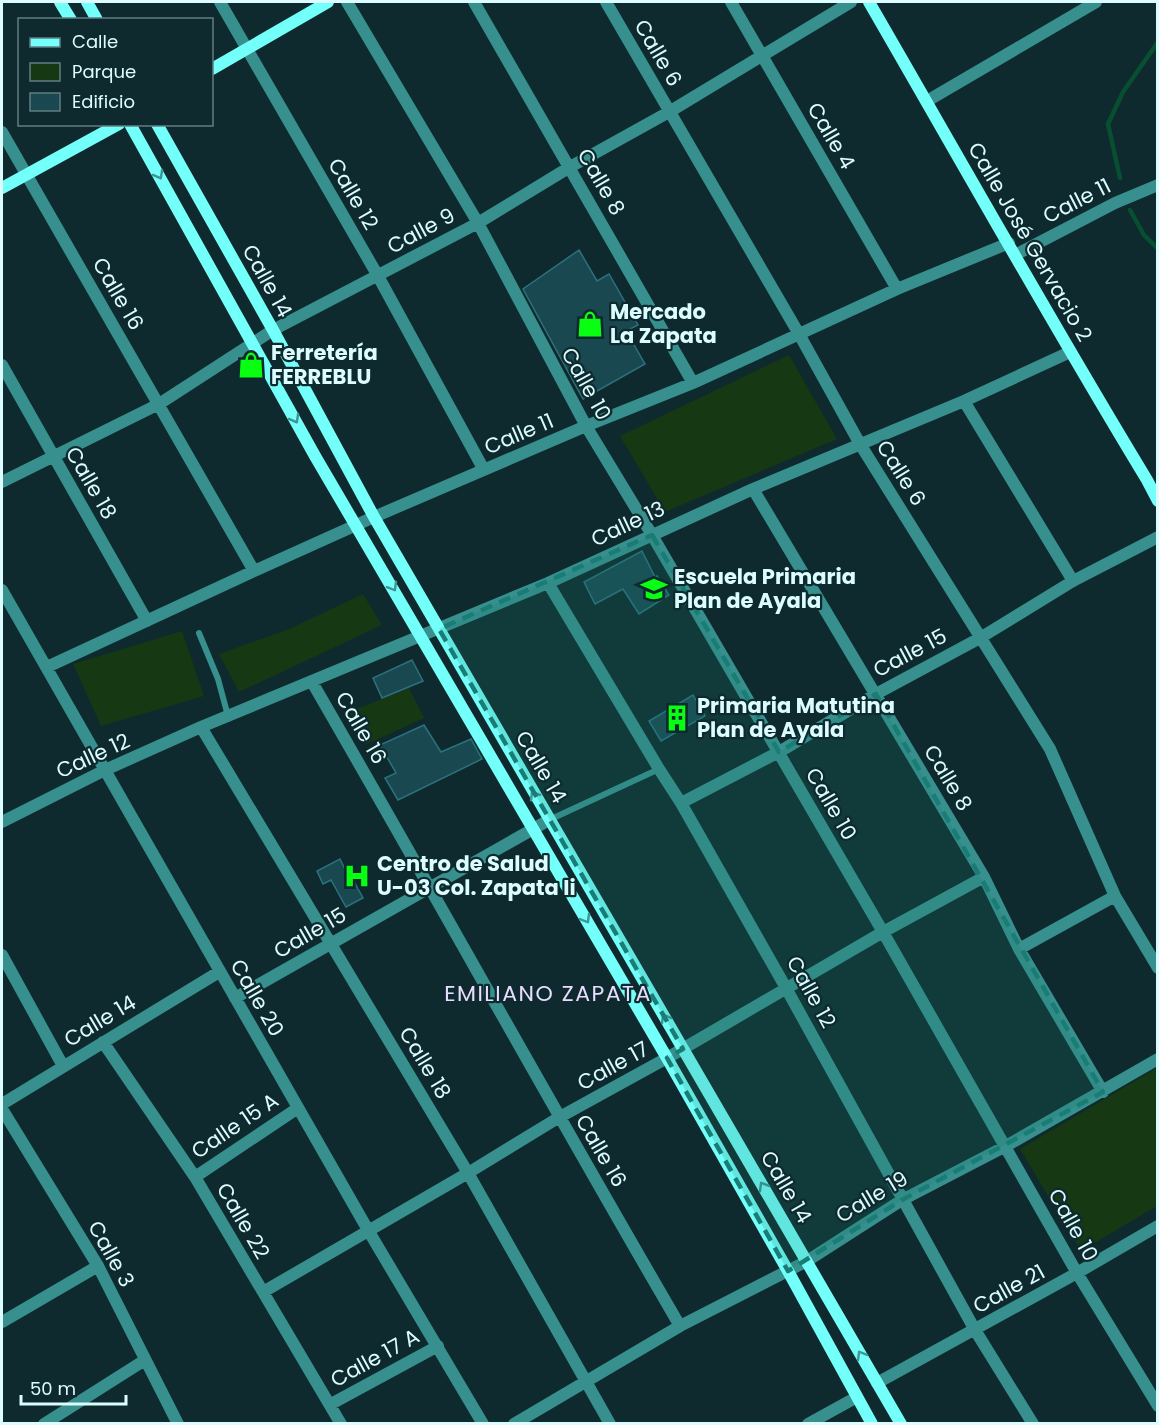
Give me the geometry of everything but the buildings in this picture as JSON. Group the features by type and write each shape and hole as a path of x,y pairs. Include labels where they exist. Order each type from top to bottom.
{"main road":[{"path":"60,2 69,18"},
{"path":"87,2 96,18"},
{"path":"213,68 328,2"},
{"name":"Calle José Gervacio 2","path":"869,2 1070,352 1152,477 1158,501"},
{"path":"2,188 116,126"},
{"name":"Calle 14","path":"131,126 315,456 667,1058 872,1424"},
{"name":"Calle 14","path":"158,126 273,330 374,517 901,1424"}],"street":[{"name":"Calle 12","path":"220,2 378,276 484,470"},
{"name":"Calle 10","path":"347,2 478,223 586,426 883,932 1077,1273 1158,1406"},
{"name":"Calle 8","path":"474,2 693,383"},
{"name":"Calle 6","path":"606,2 799,334 860,444 1050,749 1114,896 1158,968"},
{"name":"Calle 4","path":"731,2 897,289"},
{"name":"Calle 9","path":"2,482 52,455 159,404 273,330 478,223 570,167 669,112 851,2"},
{"path":"927,101 1096,2"},
{"name":"Calle 16","path":"2,132 254,571"},
{"name":"Calle 11","path":"1016,255 1115,203 1158,185"},
{"name":"Calle 11","path":"47,667 374,517 693,383 897,289 1009,243"},
{"name":"Calle 13","path":"201,727 548,583 753,489 964,401 1070,352"},
{"name":"Calle 18","path":"2,365 147,621"},
{"path":"964,401 1073,581"},
{"name":"Calle 8","path":"753,489 984,877 1019,950 1103,1092"},
{"name":"Calle 15","path":"681,803 778,752 876,694 980,638 1073,581 1158,537"},
{"name":"Calle 12","path":"548,583 681,803 975,1330 1033,1424"},
{"name":"Calle 20","path":"2,590 219,972 483,1424"},
{"name":"Calle 16","path":"312,682 430,886 558,1118 680,1326"},
{"name":"Calle 12","path":"2,822 105,770 201,727"},
{"name":"Calle 18","path":"201,727 468,1173 610,1424"},
{"name":"Calle 15","path":"235,998 549,820"},
{"name":"Calle 17","path":"263,1292 558,1118 683,1049 883,932 984,877"},
{"path":"1019,950 1114,896"},
{"path":"2,955 63,1066"},
{"name":"Calle 14","path":"2,1107 63,1066 219,972"},
{"name":"Calle 22","path":"103,1042 195,1177 332,1404 341,1424"},
{"name":"Calle 19","path":"514,1424 680,1326 807,1261 902,1200 1006,1146 1158,1059"},
{"name":"Calle 3","path":"2,1107 98,1266 178,1424"},
{"name":"Calle 15 A","path":"195,1177 298,1108"},
{"name":"Calle 21","path":"877,1383 1158,1226"},
{"path":"2,1322 98,1266"},
{"name":"Calle 17 A","path":"332,1404 438,1346"},
{"path":"44,1424 145,1360"},
{"path":"808,1424 857,1397"}],"lane":[{"path":"199,633 218,679 228,716"},
{"name":"Calle 15","path":"549,820 659,769"}],"highlighted area":[{"path":"652,535 779,752 876,694 1103,1092 902,1200 788,1271 667,1058 683,1049 439,629"}],"green space":[{"path":"789,355 837,439 665,512 620,436"},
{"path":"363,594 382,625 239,692 219,654 289,629"},
{"path":"182,631 204,696 101,726 73,664"},
{"path":"409,688 424,718 367,744 349,712"},
{"path":"1157,1068 1157,1206 1081,1251 1020,1149"}],"waterway":[{"path":"1120,178 1108,124 1123,92 1158,42"},
{"path":"1130,210 1144,235 1158,249"}],"place":[{"name":"Mercado La Zapata","path":"590,324"},
{"name":"Ferretería FERREBLU","path":"251,365"},
{"name":"Escuela Primaria Plan de Ayala","path":"654,589"},
{"name":"Primaria Matutina Plan de Ayala","path":"677,718"},
{"name":"Centro de Salud U-03 Col. Zapata Ii","path":"357,876"}],"district":[{"name":"EMILIANO ZAPATA","path":"548,993"}]}
